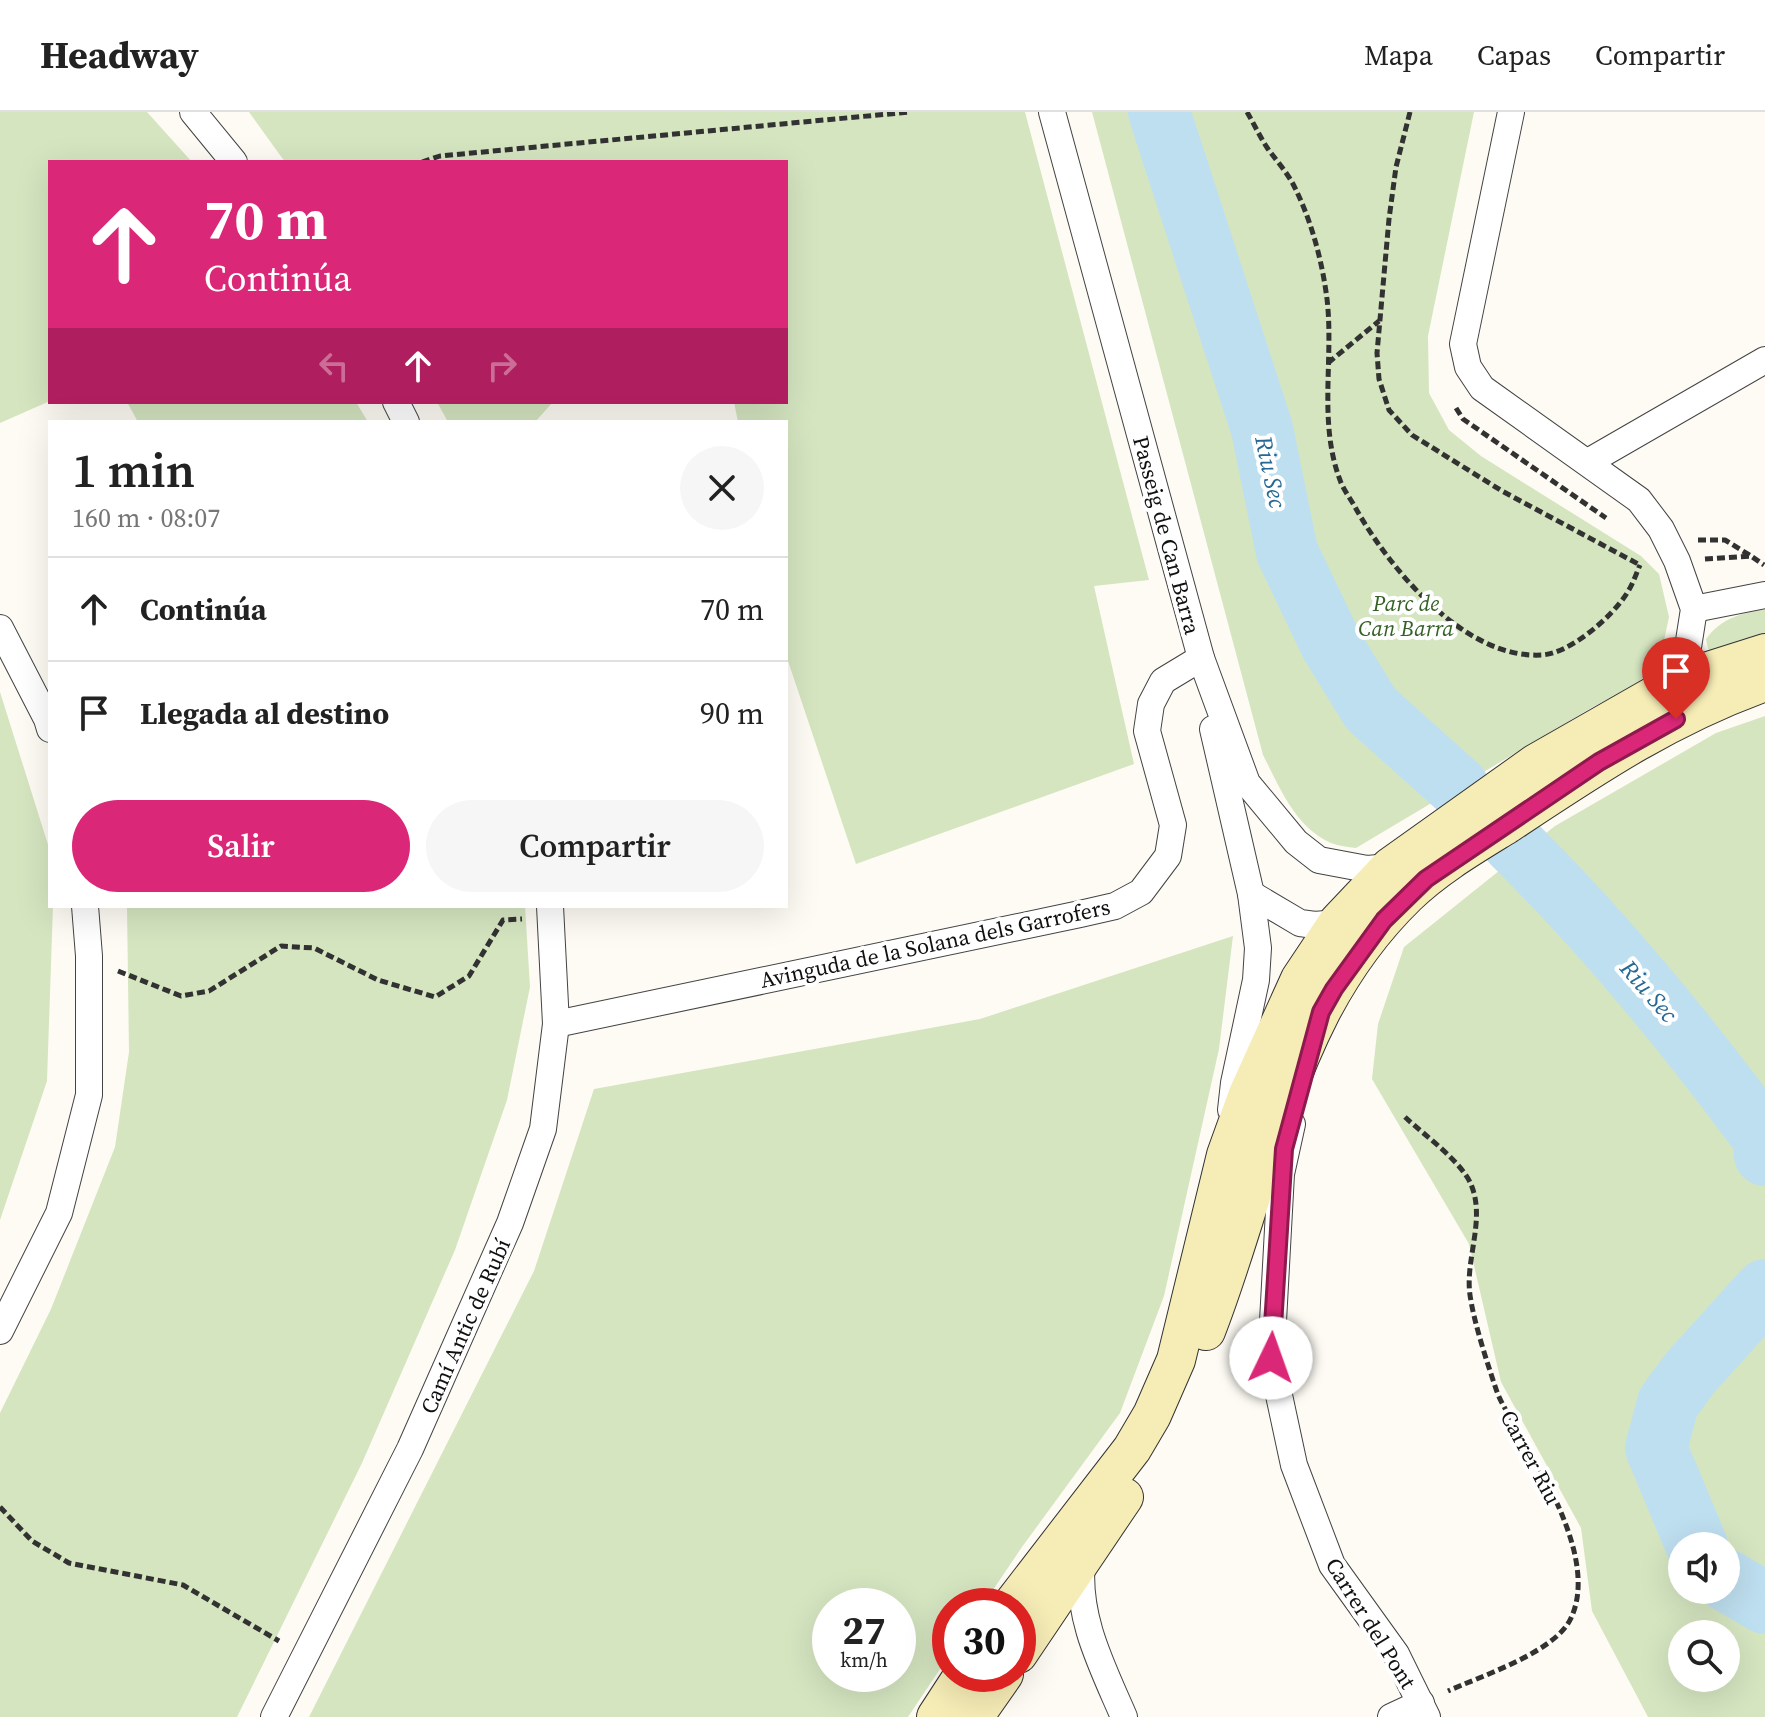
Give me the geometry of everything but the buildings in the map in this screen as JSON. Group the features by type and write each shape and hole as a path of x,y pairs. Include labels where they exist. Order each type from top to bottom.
{"main road":[{"path":"1036,1606 1152,1415 1179,1348 1226,1155 1248,1094 1293,994 1318,949 1338,922 1390,867 1536,763 1689,695 1765,653"},
{"path":"1036,1613 1082,1559 1144,1466 1180,1395 1232,1258 1260,1164 1304,1049 1321,1012 1366,942 1406,896 1482,840 1599,762 1657,728 1689,695 1765,682"}],"street":[{"path":"193,112 232,160"},
{"name":"Passeig de Can Barra","path":"1052,112 1201,658 1247,783 1296,842 1319,860 1367,869 1390,867"},
{"path":"1511,112 1463,344 1468,367 1482,388 1639,500 1661,529 1677,561 1694,609 1689,695"},
{"path":"1588,462 1765,360"},
{"path":"1694,609 1765,595"},
{"path":"0,628 48,722"},
{"path":"1201,658 1216,748 1251,894 1258,948 1256,980 1234,1083 1226,1155"},
{"name":"Avinguda de la Solana dels Garrofers","path":"556,1024 1080,914 1115,906 1141,892 1168,856 1173,825 1147,731 1151,704 1163,681 1201,658"},
{"path":"1251,894 1300,923 1349,922 1364,916 1396,879 1432,857 1482,840"},
{"path":"0,1330 59,1213 89,1095 89,959 85,908"},
{"name":"Camí Antic de Rubí","path":"274,1717 410,1449 510,1223 543,1129 556,1024 550,912"},
{"name":"Carrer del Pont","path":"1321,1012 1284,1149 1271,1358 1294,1465 1332,1565 1396,1654 1424,1710"},
{"path":"1082,1559 1081,1591 1089,1635 1124,1717"},
{"path":"1036,1629 1066,1628 1089,1635"},
{"path":"1391,1717 1424,1710"}],"path":[{"path":"431,160 455,155 910,112"},
{"path":"1247,112 1292,183 1321,261 1328,303 1329,425 1340,480 1363,522 1393,566 1436,609 1459,626 1513,654 1545,655 1577,642 1602,622 1627,593 1640,565 1548,518 1412,435 1389,410 1379,379 1379,321 1396,167 1410,112"},
{"path":"1327,363 1379,321"},
{"path":"1677,561 1751,556 1765,566"},
{"path":"89,959 181,996 209,991 281,946 314,948 378,980 435,997 469,976 503,920 550,912"},
{"name":"Carrer Riu","path":"1405,1117 1460,1168 1471,1183 1476,1201 1470,1294 1493,1378 1497,1392 1546,1480 1566,1526 1577,1567 1577,1596 1571,1620 1557,1636 1541,1648 1424,1710"},
{"path":"0,1507 32,1541 69,1563 183,1585 304,1655"}],"green space":[{"path":"0,112 147,112 190,160 48,160 48,402 0,423"},
{"path":"249,112 1025,112 1149,580 1094,586 1134,764 856,864 788,661 788,420 738,420 734,404 788,404 788,160 284,160"},
{"name":"Parc de Can Barra","path":"1092,112 1474,112 1428,336 1429,393 1449,430 1481,456 1641,556 1659,574 1669,617 1661,655 1638,684 1591,708 1356,848 1331,843 1318,836 1298,817 1263,755"},
{"path":"128,404 357,404 367,420 137,420"},
{"path":"438,404 551,404 537,420 447,420"},
{"path":"1765,609 1765,635 1714,654 1708,649 1706,639 1718,626 1739,615"},
{"path":"0,692 48,845 48,908 53,908 47,1081 0,1220"},
{"path":"1765,716 1765,1717 1648,1717 1592,1611 1581,1528 1501,1382 1469,1244 1372,1079 1378,1024 1404,947 1555,826 1716,733"},
{"path":"127,908 525,908 530,987 507,1100 455,1250 362,1463 237,1717 0,1717 0,1413 51,1309 115,1147 129,1052"},
{"path":"1233,936 1219,1049 1164,1296 1120,1413 994,1588 932,1588 932,1681 908,1717 309,1717 534,1271 594,1089 980,1019"}],"waterway":[{"name":"Riu Sec","path":"1159,112 1262,429 1287,552 1331,644 1371,709 1458,787"},
{"name":"Riu Sec","path":"1512,842 1612,948 1674,1021 1763,1137 1765,1155"},
{"name":"Riu Sec","path":"1691,1532 1656,1448 1668,1403 1690,1373 1765,1290"},
{"name":"Riu Sec","path":"1740,1588 1765,1603"}],"route":[{"path":"1271,1358 1284,1149 1321,1012 1334,989 1384,920 1426,879 1599,762 1676,719"}]}
